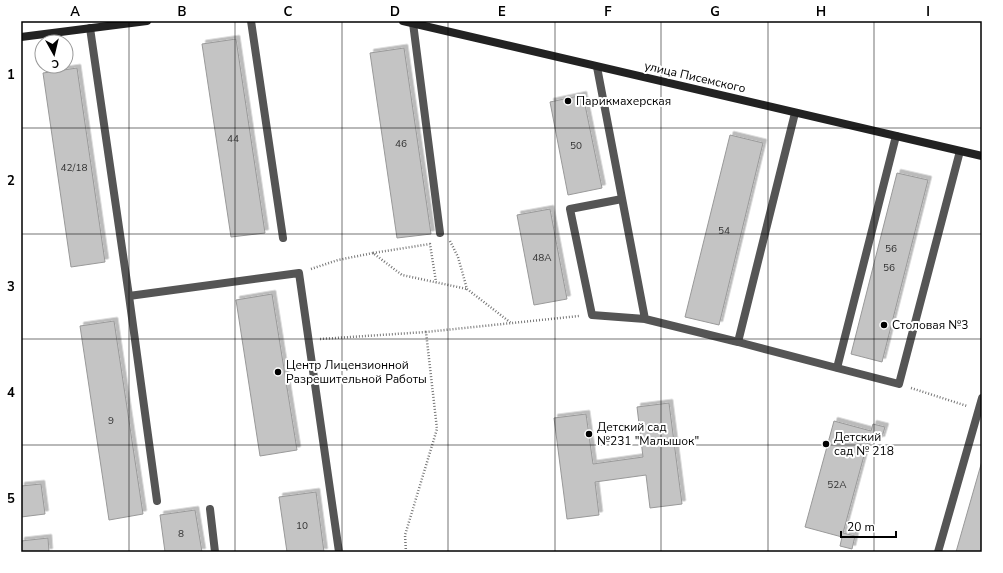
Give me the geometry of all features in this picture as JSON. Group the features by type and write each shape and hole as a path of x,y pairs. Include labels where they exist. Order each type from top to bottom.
{"street":[{"path":"21,37 90,28 104,24 147,21"},
{"name":"улица Писемского","path":"403,21 982,156"}],"lane":[{"path":"251,21 282,238"},
{"path":"413,23 440,233"},
{"path":"90,28 157,501"},
{"path":"597,66 645,320"},
{"path":"738,342 795,113"},
{"path":"836,368 896,136"},
{"path":"622,200 570,209 592,315 645,320 738,342 899,384 960,151"},
{"path":"129,296 300,273 339,552"},
{"path":"938,552 982,398"},
{"path":"210,509 215,552"}],"path":[{"path":"440,233 452,242 467,289"},
{"path":"300,273 338,260 430,244 436,282"},
{"path":"373,253 402,275 467,289 512,323"},
{"path":"309,340 426,332 592,315"},
{"path":"406,552 404,535 437,429 426,332"},
{"path":"899,384 979,409"}],"building":[{"path":"236,39 265,233 231,237 202,44"},
{"path":"404,48 431,234 397,238 370,53"},
{"path":"74,68 77,68 105,262 71,267 43,74 74,74"},
{"path":"583,95 602,188 568,195 550,102"},
{"path":"730,135 763,143 719,325 685,317"},
{"path":"897,173 928,180 882,362 851,354"},
{"path":"550,209 567,299 534,305 517,215"},
{"path":"272,294 297,450 260,456 236,300"},
{"path":"114,321 143,514 109,520 80,326"},
{"path":"669,403 682,504 650,508 646,475 595,482 599,515 567,519 554,418 586,414 593,464 643,457 637,407"},
{"path":"834,421 871,431 873,424 885,427 881,440 869,437 843,533 855,536 852,549 840,546 842,537 805,527"},
{"path":"982,461 982,552 956,552"},
{"path":"41,484 45,514 21,517 21,486"},
{"path":"316,492 324,552 287,552 279,497"},
{"path":"195,510 202,552 165,552 160,515"},
{"path":"48,538 49,552 21,552 21,541"}],"place":[{"name":"Парикмахерская","path":"568,101"},
{"name":"Столовая №3","path":"884,325"},
{"name":"Центр Лицензионной Разрешительной Работы","path":"278,372"},
{"name":"Детский сад №231 \"Малышок\"","path":"589,434"},
{"name":"Детский сад № 218","path":"826,444"}]}
